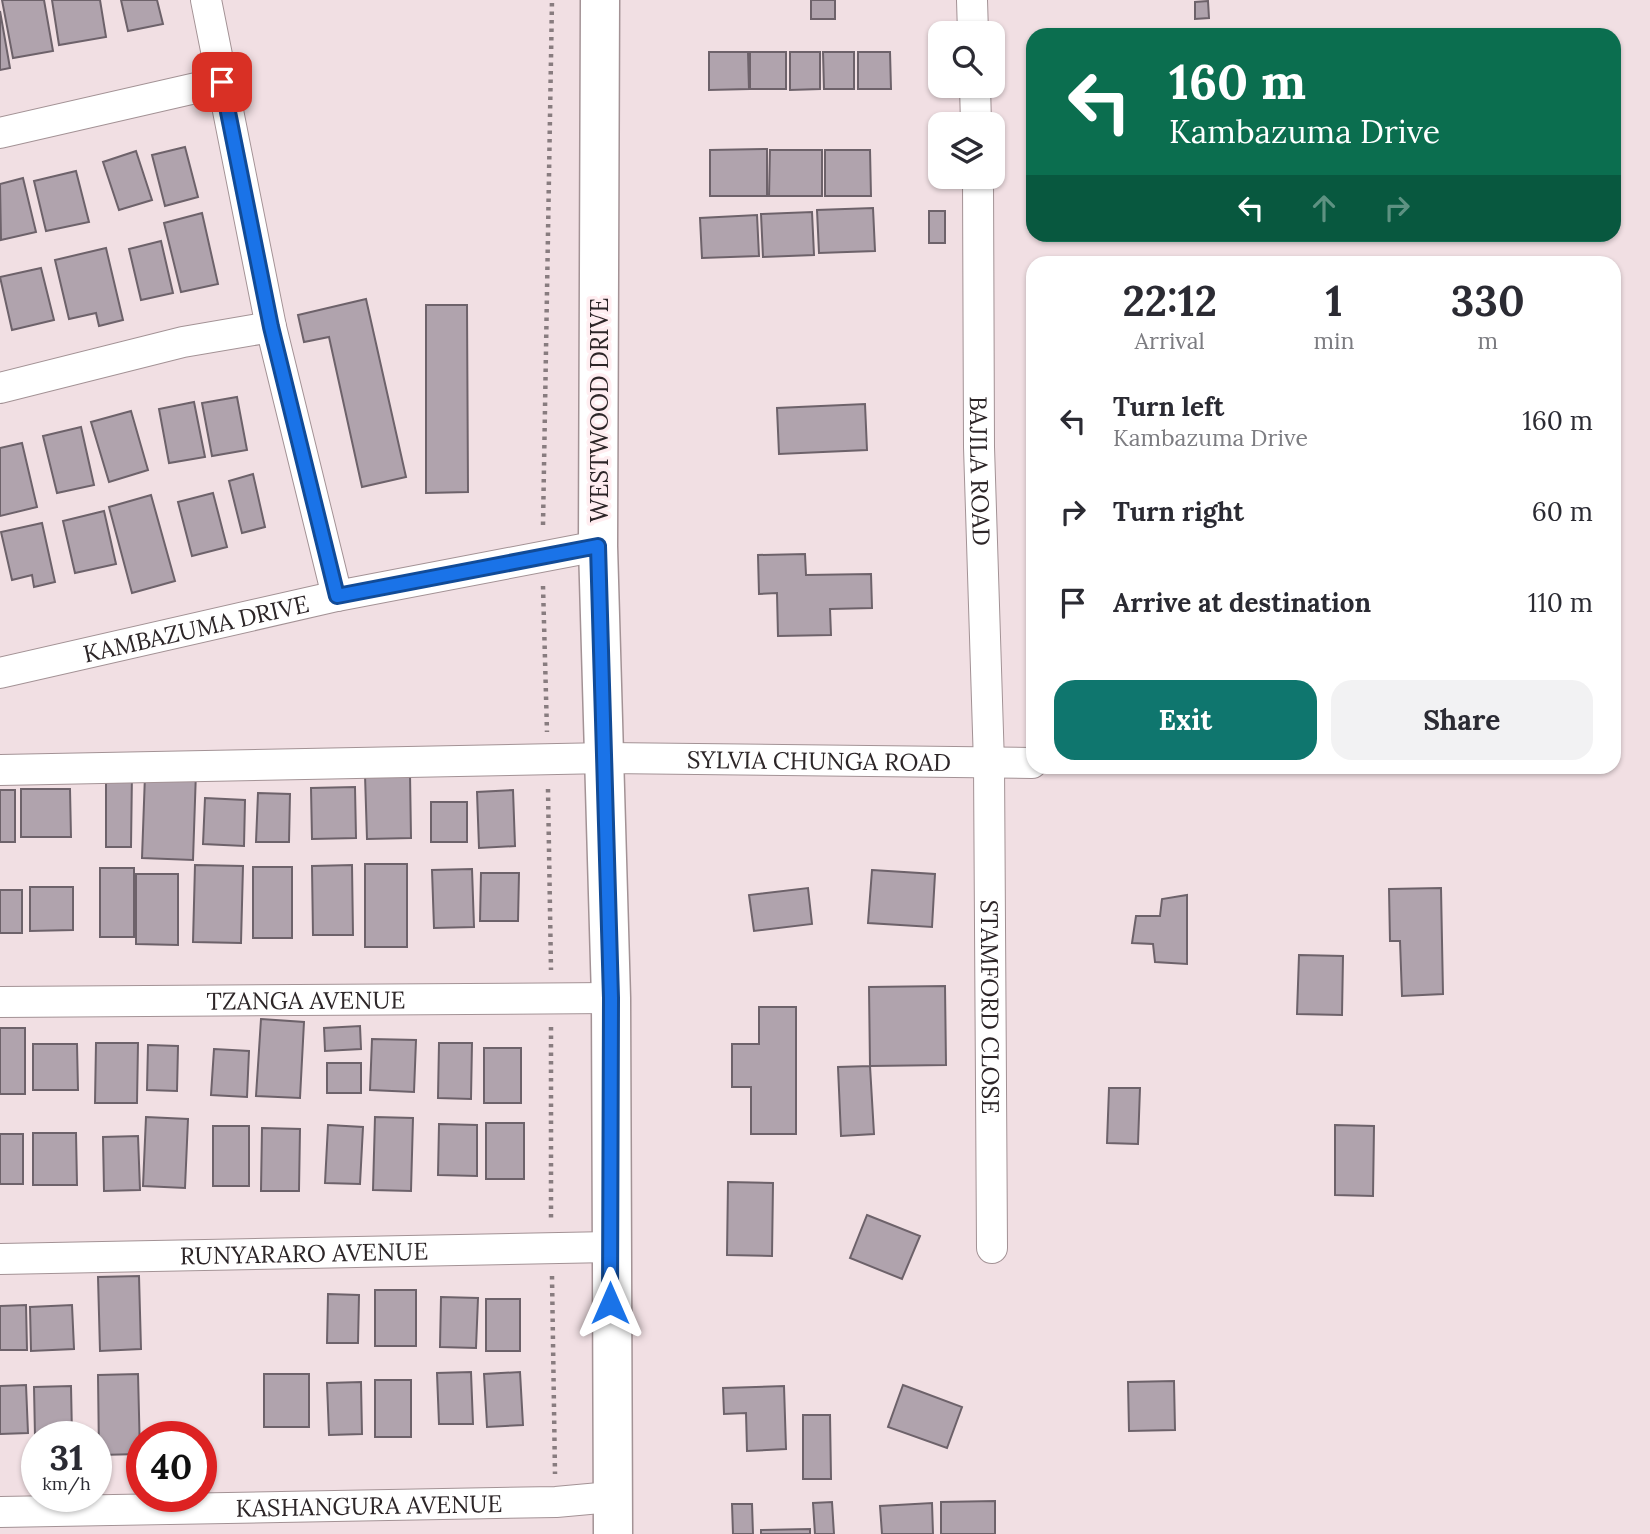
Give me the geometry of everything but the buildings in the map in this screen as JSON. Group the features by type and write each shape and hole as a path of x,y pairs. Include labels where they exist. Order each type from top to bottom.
{"street":[{"path":"206,0 271,327 337,596"},
{"name":"WESTWOOD DRIVE","path":"600,0 598,546 607,758 611,998 612,1516"},
{"path":"972,0 973,21"},
{"path":"0,133 222,82"},
{"name":"BAJILA ROAD","path":"978,189 979,447 989,764"},
{"path":"0,388 183,342 271,327"},
{"name":"KAMBAZUMA DRIVE","path":"0,673 337,596 543,554 598,546"},
{"name":"SYLVIA CHUNGA ROAD","path":"0,770 547,758 1026,762"},
{"name":"STAMFORD CLOSE","path":"989,764 992,1248"},
{"name":"TZANGA AVENUE","path":"0,1002 611,998"},
{"name":"RUNYARARO AVENUE","path":"0,1259 610,1247"},
{"name":"KASHANGURA AVENUE","path":"0,1512 556,1502 612,1516"}],"path":[{"path":"552,0 543,554 556,1502"}],"route":[{"path":"222,82 271,327 337,596 543,554 598,546 607,758 611,998 610,1303"}]}
